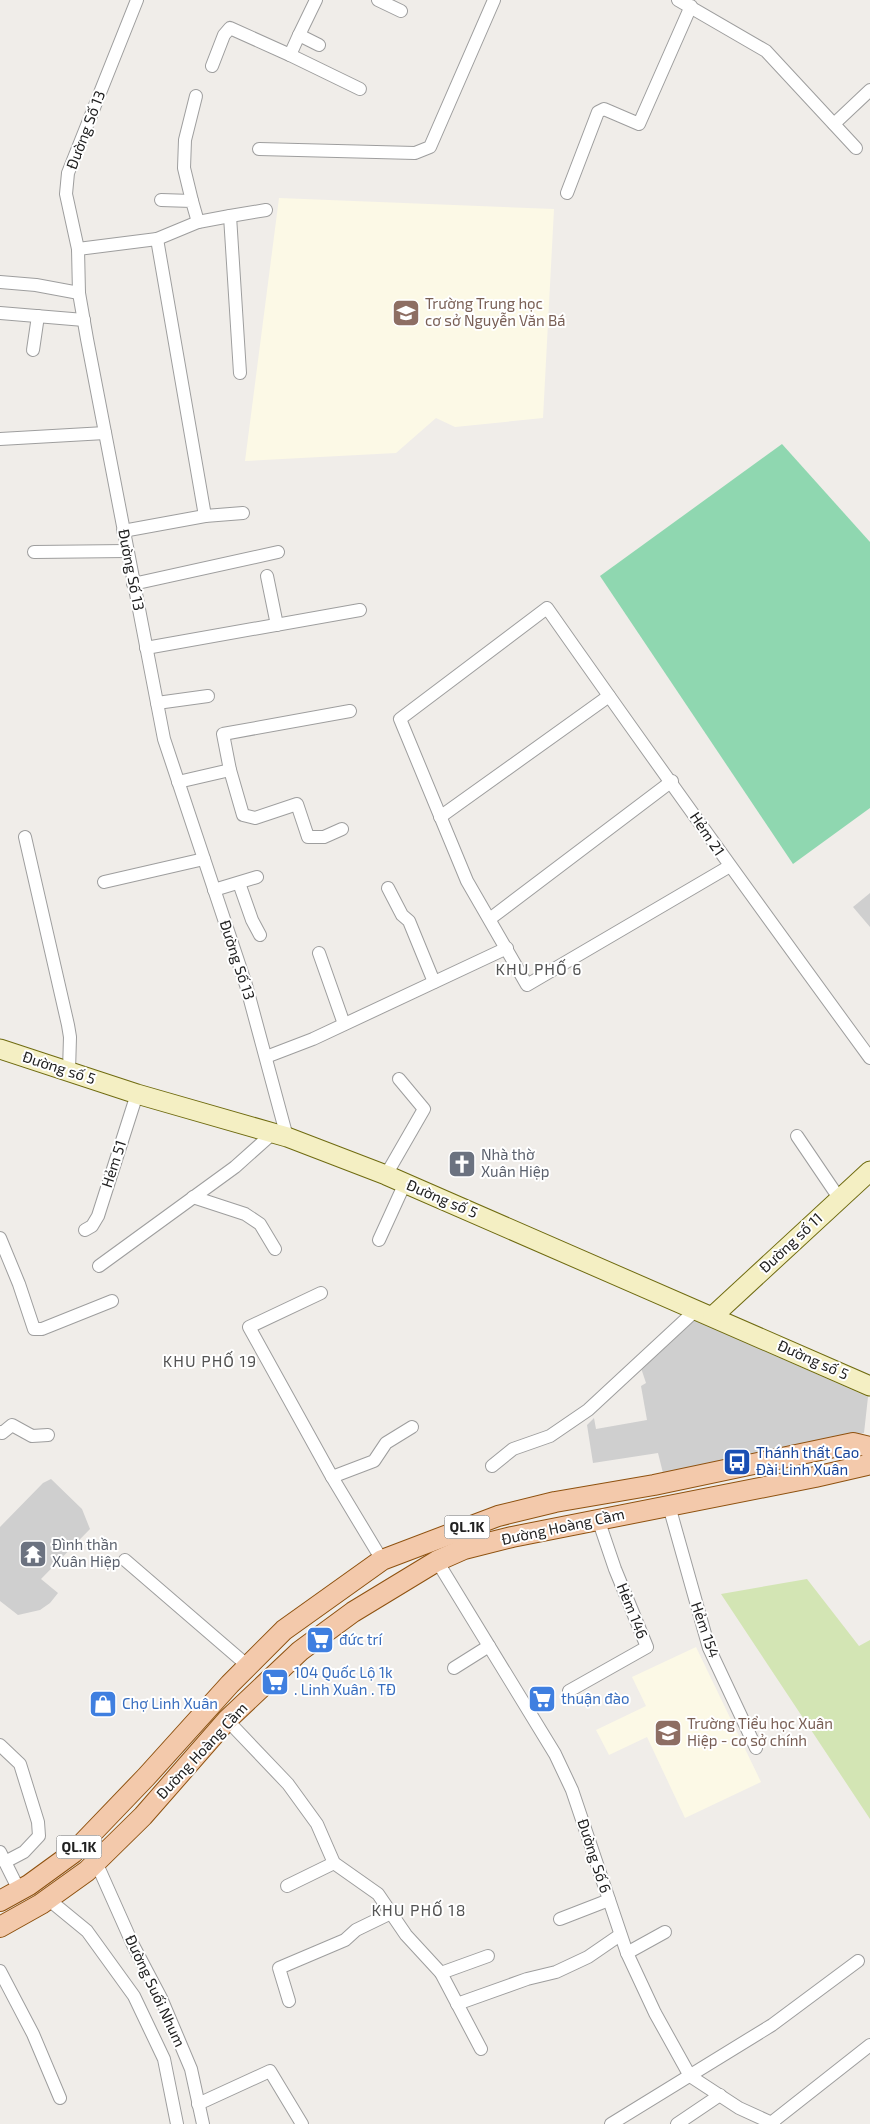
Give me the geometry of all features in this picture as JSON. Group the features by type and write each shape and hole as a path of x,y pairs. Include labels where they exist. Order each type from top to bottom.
{"main road":[{"name":"Đường số 5","path":"0,1049 137,1094 280,1135 405,1183 870,1386"},
{"name":"Đường số 11","path":"705,1313 870,1171"},
{"name":"Đường Hoàng Cầm","path":"0,1901 72,1853 284,1630 382,1560 498,1516 555,1502 654,1484 853,1443 869,1462 669,1506 512,1537 464,1549 437,1561 353,1612 300,1651 228,1720 143,1816 96,1862 48,1899 0,1927"}],"street":[{"name":"Đường Số 13","path":"137,0 68,173 66,194 78,249 79,293 164,739 246,985 266,1057 280,1135"},
{"path":"290,55 316,0"},
{"path":"378,0 402,11"},
{"path":"259,149 415,153 430,147 494,0"},
{"path":"678,0 766,51 856,148"},
{"path":"567,193 598,112 604,109 639,124 691,6"},
{"path":"212,66 224,35 230,28 360,89"},
{"path":"299,35 319,45"},
{"path":"834,124 870,90"},
{"path":"196,96 185,140 184,168 198,222"},
{"path":"161,200 192,202"},
{"path":"78,249 157,239 198,222 266,210"},
{"path":"230,216 240,373"},
{"path":"157,239 205,516"},
{"path":"0,282 36,285 79,293"},
{"path":"0,313 84,320"},
{"path":"33,350 38,316"},
{"path":"0,439 105,433"},
{"path":"123,531 205,516 244,513"},
{"path":"34,552 127,551"},
{"path":"133,584 278,552"},
{"path":"266,576 276,625"},
{"name":"Hẻm 21","path":"440,816 400,719 547,608 672,781 730,866 870,1058"},
{"path":"146,648 360,610"},
{"path":"157,703 208,696"},
{"path":"609,696 440,816 467,881 527,985 730,866"},
{"path":"342,829 324,837 308,837 297,804 255,818 243,815 230,770 223,734 350,711"},
{"path":"178,782 230,770"},
{"path":"490,918 672,781"},
{"path":"24,837 69,1031 69,1071"},
{"path":"104,882 204,859"},
{"path":"214,890 258,877"},
{"path":"239,883 252,920 260,935"},
{"path":"388,888 402,915 409,921 434,982"},
{"path":"266,1057 313,1039 507,948"},
{"path":"319,954 344,1024"},
{"path":"386,1176 424,1109 400,1080"},
{"name":"Hẻm 51","path":"85,1230 92,1226 98,1216 137,1094"},
{"path":"99,1266 280,1135"},
{"path":"797,1136 839,1198"},
{"path":"379,1240 405,1183"},
{"path":"193,1197 245,1214 260,1224 275,1249"},
{"path":"0,1238 19,1284 34,1329 42,1329 112,1301"},
{"path":"321,1293 249,1327 332,1477 382,1560"},
{"path":"492,1466 513,1448 550,1436 588,1410 705,1313"},
{"path":"0,1432 2,1433 12,1425 32,1436 48,1435"},
{"path":"332,1477 374,1461 386,1443 412,1427"},
{"name":"Hẻm 154","path":"669,1506 709,1648 756,1748"},
{"name":"Hẻm 146","path":"569,1691 647,1647 615,1569 598,1519"},
{"path":"125,1560 248,1666"},
{"name":"Đường Số 6","path":"437,1561 555,1754 569,1783 627,1953 655,2013 690,2076 739,2108 772,2123"},
{"path":"454,1668 490,1646"},
{"path":"228,1720 288,1784 318,1824 334,1864 378,1894 406,1935 441,1973 481,2049"},
{"path":"0,1745 20,1764 38,1822 39,1836 24,1852 3,1857 19,1890"},
{"name":"Đường Suối Nhum","path":"96,1862 172,2024 191,2069 203,2124"},
{"path":"287,1886 334,1864"},
{"path":"48,1899 87,1931 134,1996 164,2060 177,2124"},
{"path":"560,1919 609,1900"},
{"path":"289,2001 279,1968 345,1940 356,1930 391,1914"},
{"path":"627,1953 665,1932"},
{"path":"457,2004 526,1979 556,1972 588,1957 620,1935"},
{"path":"441,1973 488,1956"},
{"path":"611,2124 772,2024 858,1961"},
{"path":"0,1971 34,2034 60,2098"},
{"path":"772,2123 870,2045"},
{"path":"198,2104 270,2071 302,2124"},
{"path":"677,2124 720,2095"}],"shaded area":[{"name":"Trường Trung học cơ sở Nguyễn Văn Bá","path":"279,198 554,209 543,418 455,427 436,418 396,453 245,461"},
{"path":"870,893 870,927 853,907"},
{"name":"Thánh thất Cao Đài Linh Xuân","path":"695,1320 868,1397 864,1433 663,1473 658,1453 593,1463 587,1425 594,1418 596,1429 647,1420 641,1386 646,1383 641,1368"},
{"name":"Đình thần Xuân Hiệp","path":"51,1479 82,1509 90,1529 41,1579 58,1593 50,1603 40,1610 18,1615 0,1601 0,1527 43,1483"},
{"name":"Trường Tiểu học Xuân Hiệp - cơ sở chính","path":"696,1647 761,1782 685,1818 647,1737 609,1755 596,1730 646,1706 632,1677"}],"green space":[{"path":"782,444 870,542 870,808 793,864 600,576"},
{"path":"807,1579 859,1646 870,1640 870,1819 721,1594"}],"place":[{"name":"Trường Trung học cơ sở Nguyễn Văn Bá","path":"406,313"},
{"name":"Nhà thờ Xuân Hiệp","path":"462,1164"},
{"name":"Thánh thất Cao Đài Linh Xuân","path":"737,1462"},
{"name":"Đình thần Xuân Hiệp","path":"33,1554"},
{"name":"đức trí","path":"320,1640"},
{"name":"104 Quốc Lộ 1k . Linh Xuân . TĐ","path":"275,1682"},
{"name":"thuận đào","path":"542,1699"},
{"name":"Chợ Linh Xuân","path":"103,1704"},
{"name":"Trường Tiểu học Xuân Hiệp - cơ sở chính","path":"668,1733"}],"district":[{"name":"KHU PHỐ 6","path":"539,969"},
{"name":"KHU PHỐ 19","path":"210,1361"},
{"name":"KHU PHỐ 18","path":"419,1910"}]}
